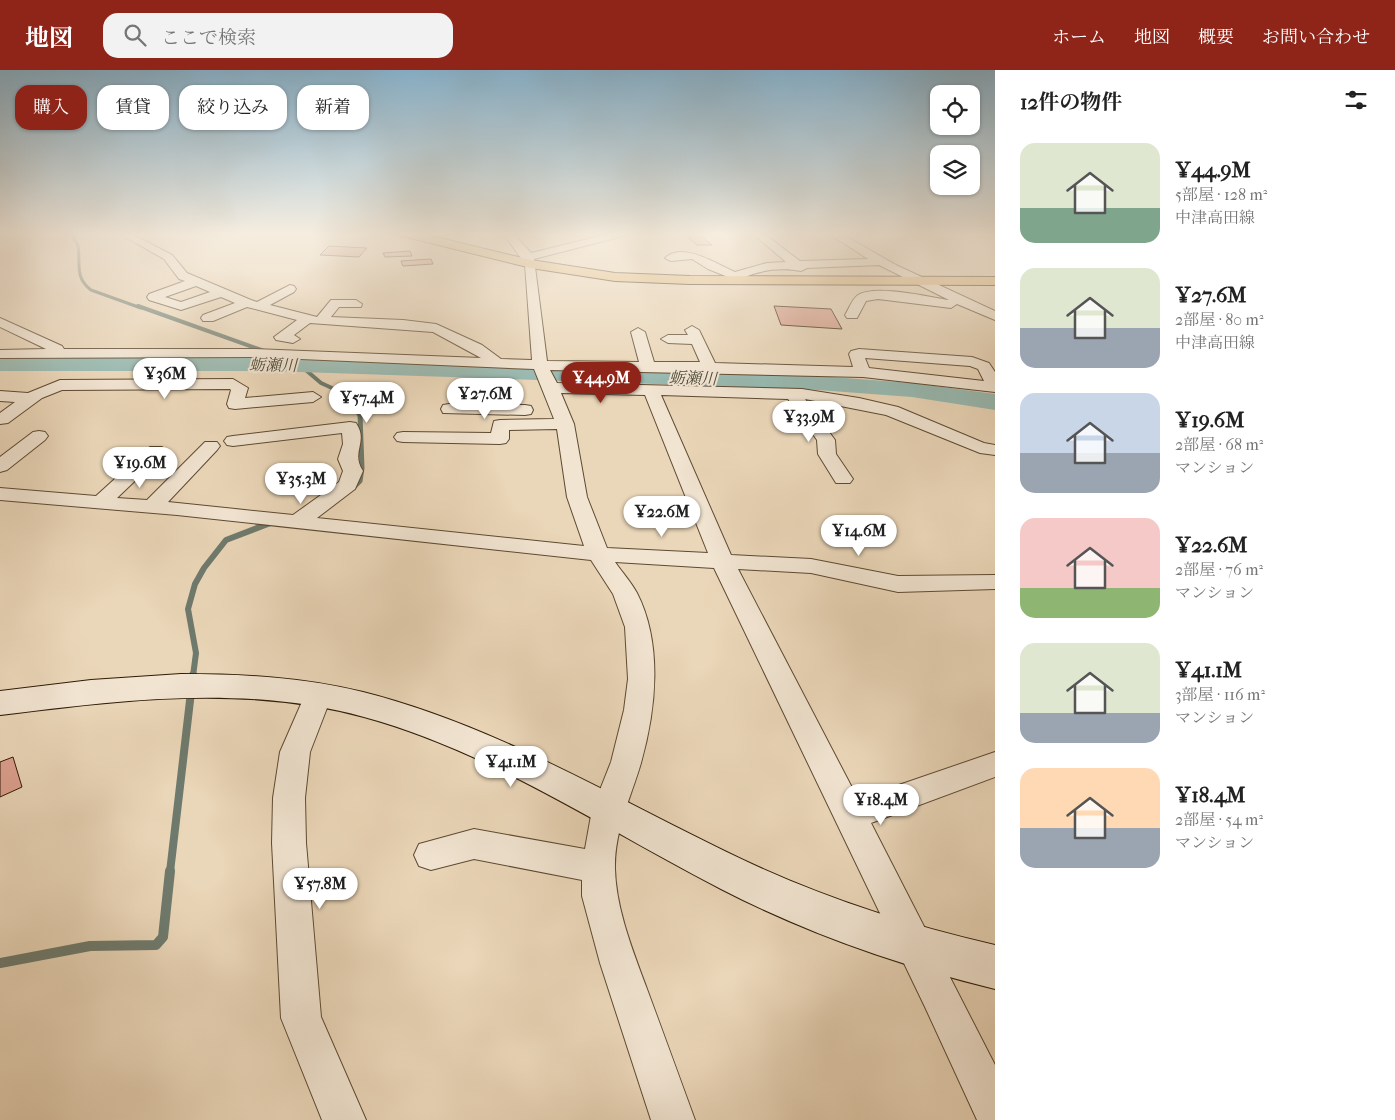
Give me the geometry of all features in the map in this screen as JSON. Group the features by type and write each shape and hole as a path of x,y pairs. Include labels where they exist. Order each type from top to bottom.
{"street":[{"path":"220,293 181,306 152,297 195,282 251,305 314,320 418,320 477,348 497,363"},
{"path":"532,282 540,366 562,418 577,497 598,554 625,594 637,627 641,679 638,710 626,762 608,810 598,867 600,896 605,918 673,1120"},
{"path":"920,282 995,316"},
{"path":"336,303 337,294 342,287"},
{"path":"208,318 251,305 290,289"},
{"path":"852,315 861,298 873,296 890,296 995,308"},
{"path":"265,334 287,338 336,303 356,304"},
{"path":"0,322 66,353"},
{"path":"354,336 396,338 470,327"},
{"path":"638,332 648,366"},
{"path":"668,339 694,335 710,366"},
{"path":"0,354 254,353 540,366 710,366 863,372 995,387 984,366 972,362 859,353 856,354 863,372"},
{"path":"2,419 32,398 64,384 233,384 240,388 235,404 313,397"},
{"path":"550,386 792,393 859,403 892,412 980,448 995,450"},
{"path":"651,390 723,562 995,1110"},
{"path":"792,393 826,440 826,454 843,479"},
{"path":"0,396 32,398"},
{"path":"449,408 562,418"},
{"path":"402,437 500,439 500,425 562,418"},
{"path":"233,441 350,427 352,445 346,455 347,462 353,471 348,485 297,522"},
{"path":"0,466 39,436"},
{"path":"152,507 210,446"},
{"path":"101,502 156,451"},
{"path":"0,494 152,507 598,554 811,566 898,584 995,582"},
{"path":"0,703 111,690 195,685 255,687 318,695 365,705 458,736 510,760 754,884 876,933 915,946 995,967"},
{"path":"318,695 295,752 289,798 289,843 301,1018 344,1120"},
{"path":"850,816 995,764"},
{"path":"431,855 474,844 598,867"}],"building":[{"path":"774,306 831,309 842,329 781,325"},
{"path":"13,757 22,787 0,797 0,762"}],"waterway":[{"path":"84,282 91,290 141,308"},
{"path":"138,306 267,352"},
{"path":"277,356 300,365 321,383 332,388 349,402"},
{"name":"蛎瀬川","path":"0,364 270,364 804,382 912,390 995,402"},
{"path":"349,402 360,415 362,468 360,481 353,488"},
{"path":"193,676 196,653 188,609 195,584 204,568 226,540 273,522 271,523"},
{"path":"170,872 193,675"},
{"path":"0,963 90,946 156,945 163,937 170,871"}]}
